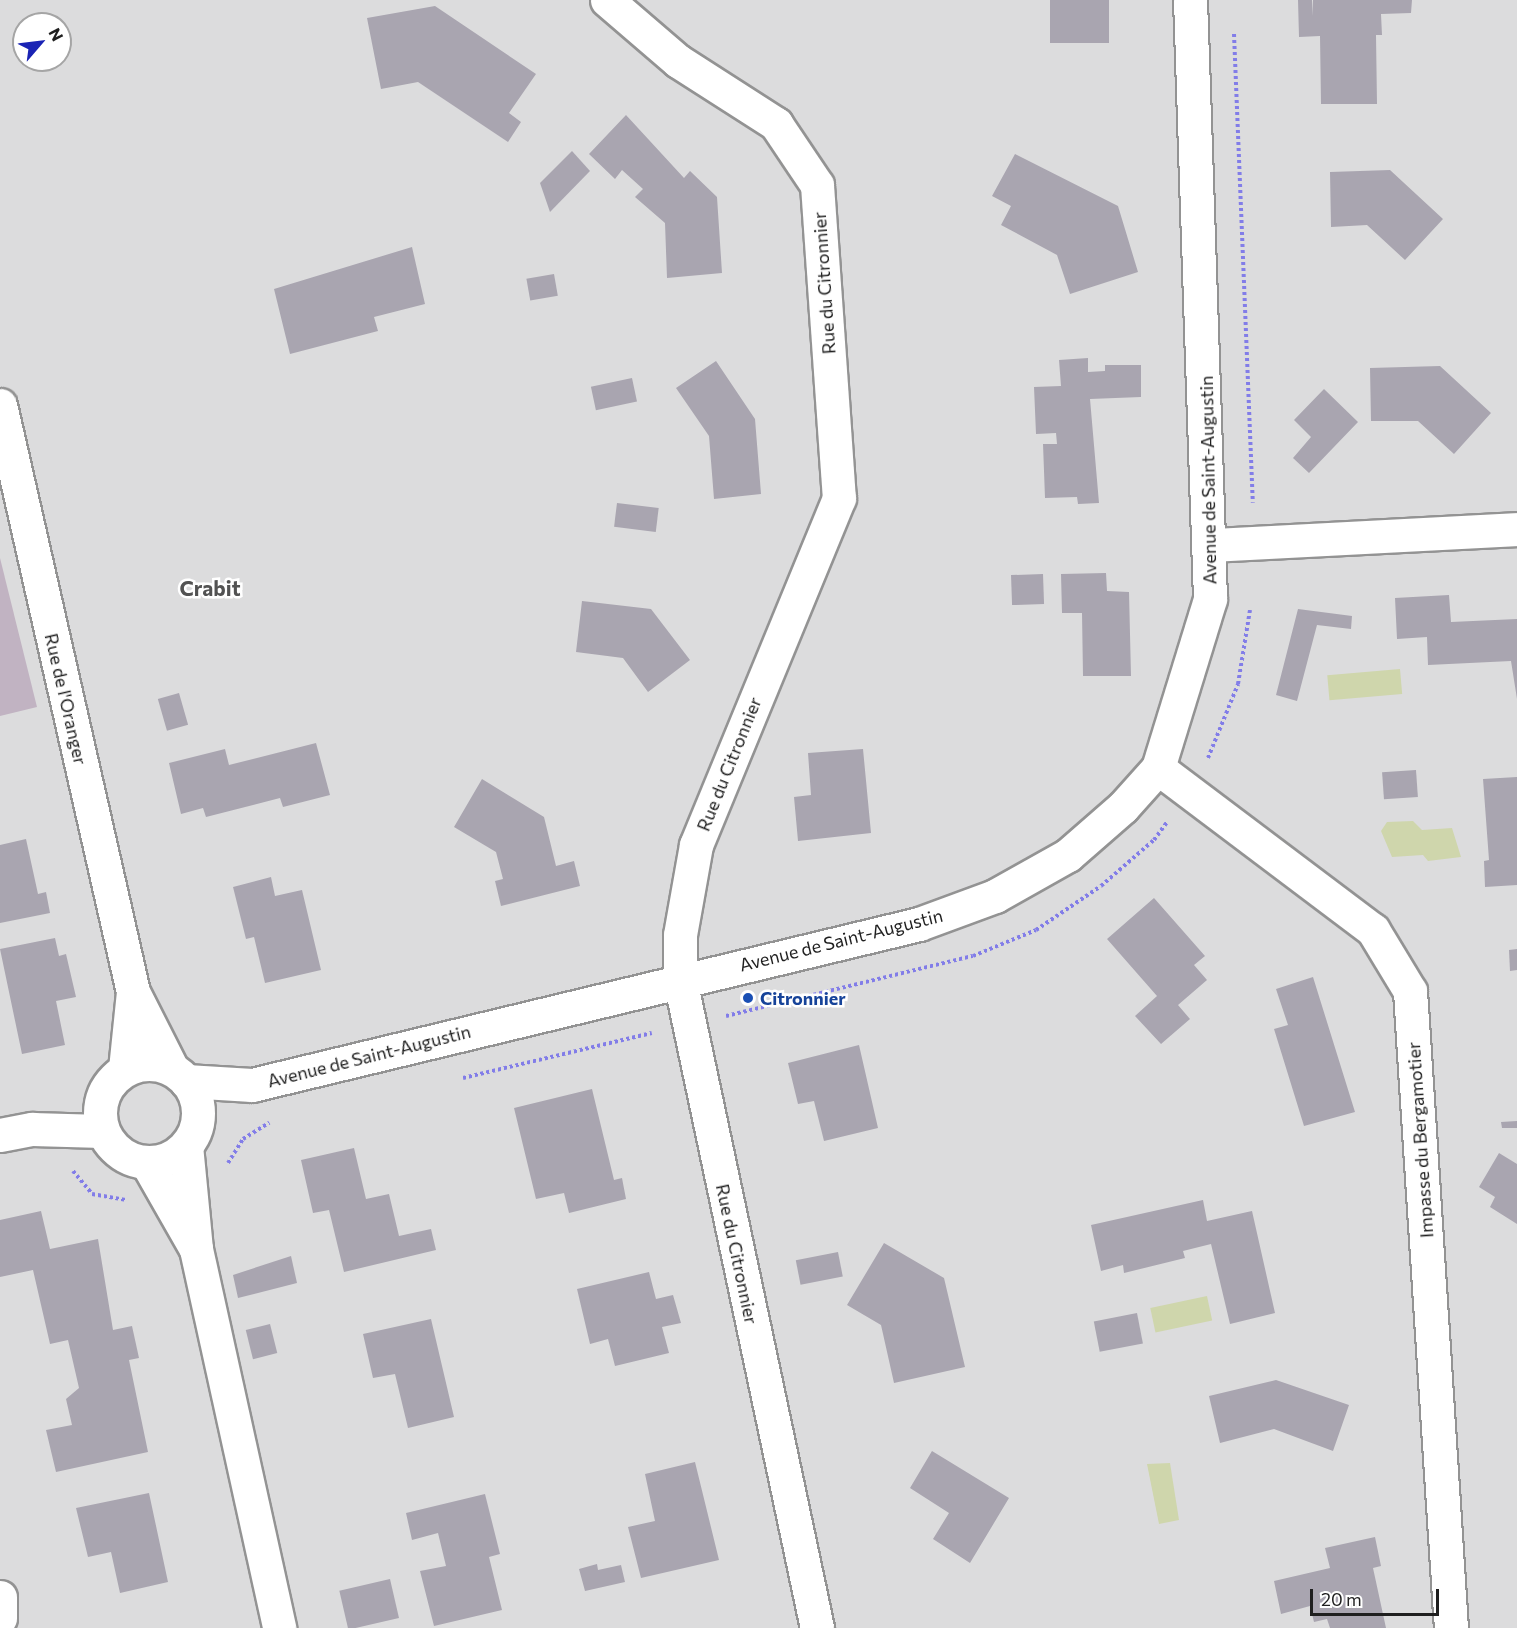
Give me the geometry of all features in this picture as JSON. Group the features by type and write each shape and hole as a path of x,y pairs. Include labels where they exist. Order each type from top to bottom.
{"street":[{"name":"Rue du Citronnier","path":"607,0 678,61 776,124 817,185 839,498 696,845 680,935 680,980 688,1025 817,1628"},
{"name":"Avenue de Saint-Augustin","path":"179,1075 252,1085 919,924 995,897 1068,855 1158,768 1210,599 1212,545 1190,0"},
{"name":"Rue de l'Oranger","path":"0,405 133,992 179,1075"},
{"path":"1212,545 1517,529"},
{"name":"Impasse du Bergamotier","path":"1158,768 1373,930 1410,991 1451,1628"},
{"name":"Rue de l'Oranger","path":"125,1070 133,992"},
{"path":"32,1129 102,1095 125,1070 146,1064 179,1075 196,1099 192,1136 170,1158 166,1178 196,1249 279,1628"},
{"name":"Avenue de Saint-Augustin","path":"192,1136 252,1085"},
{"path":"102,1095 102,1131 115,1150 166,1178"},
{"path":"0,1135 32,1129 102,1131"},
{"path":"0,1598 0,1618"}],"path":[{"path":"455,1080 973,956 1036,930 1154,840 1207,761 1238,684 1250,623 1254,543 1233,23"},
{"path":"70,1167 92,1194 118,1202 166,1178 223,1172 243,1139 280,1121"}],"shaded area":[{"path":"0,0 1517,0 1517,1628 0,1628"},
{"path":"0,558 37,707 0,716"},
{"path":"1400,669 1402,694 1329,700 1327,675"},
{"path":"1413,821 1422,830 1452,828 1461,857 1428,861 1423,855 1392,857 1381,831 1387,822"},
{"path":"1207,1296 1212,1320 1155,1333 1150,1308"},
{"path":"1170,1463 1179,1520 1159,1524 1147,1464"}],"building":[{"path":"1050,0 1109,0 1109,43 1050,43"},
{"path":"1298,0 1312,0 1313,16 1313,0 1412,0 1411,13 1381,14 1382,35 1376,35 1377,104 1321,104 1320,36 1299,37"},
{"path":"435,6 536,74 509,113 521,122 508,142 418,82 381,89 367,18"},
{"path":"626,115 684,178 690,171 717,197 722,273 667,278 665,223 635,197 643,189 622,170 615,179 589,154"},
{"path":"572,151 590,171 550,212 540,183"},
{"path":"1015,154 1118,206 1138,272 1070,294 1057,255 1001,225 1011,206 992,196"},
{"path":"1390,170 1443,219 1405,260 1367,225 1331,227 1330,172"},
{"path":"412,247 425,304 374,317 378,331 290,354 274,289"},
{"path":"554,274 558,296 530,301 526,279"},
{"path":"1088,358 1088,372 1105,371 1105,365 1141,365 1141,397 1090,399 1099,503 1078,504 1077,497 1045,498 1043,444 1057,444 1056,433 1036,434 1034,387 1061,386 1059,360"},
{"path":"716,361 755,419 761,494 714,499 709,436 676,388"},
{"path":"1440,366 1491,413 1454,454 1418,421 1371,421 1370,368"},
{"path":"632,378 637,401 596,410 591,387"},
{"path":"1324,389 1358,422 1309,473 1293,458 1311,437 1294,420"},
{"path":"617,503 659,508 656,532 614,527"},
{"path":"1106,573 1107,591 1129,592 1131,676 1083,676 1082,613 1062,613 1061,574"},
{"path":"1043,574 1044,604 1012,605 1011,575"},
{"path":"1449,595 1451,622 1517,619 1517,699 1511,661 1428,665 1427,637 1397,639 1395,598"},
{"path":"582,601 651,609 690,660 648,692 623,658 576,652"},
{"path":"1298,609 1352,616 1351,629 1317,625 1297,701 1276,695"},
{"path":"179,693 188,725 167,731 158,699"},
{"path":"316,743 330,795 283,807 280,798 206,817 203,808 181,814 169,763 225,749 229,765"},
{"path":"863,749 871,833 798,841 794,797 811,795 808,753"},
{"path":"1416,770 1418,797 1384,799 1382,772"},
{"path":"1517,777 1517,885 1485,887 1484,861 1489,860 1483,779"},
{"path":"482,779 544,817 556,866 574,861 580,886 501,906 495,881 503,879 496,852 454,827"},
{"path":"26,839 38,894 46,892 50,913 0,923 0,845"},
{"path":"271,877 275,896 302,890 321,970 265,983 254,937 246,939 233,887"},
{"path":"1154,898 1205,956 1194,965 1207,980 1178,1005 1190,1019 1161,1044 1135,1016 1157,996 1107,939"},
{"path":"55,938 59,956 66,954 76,997 56,1001 65,1045 22,1054 0,949"},
{"path":"1517,949 1517,970 1510,971 1509,950"},
{"path":"1313,977 1355,1112 1304,1126 1274,1029 1288,1025 1276,989"},
{"path":"859,1045 878,1128 824,1141 814,1101 798,1104 788,1063"},
{"path":"592,1089 614,1180 622,1178 626,1199 569,1213 564,1193 536,1199 514,1108"},
{"path":"1517,1121 1517,1128 1502,1128 1501,1122"},
{"path":"354,1148 366,1199 389,1194 399,1236 431,1229 436,1250 344,1272 329,1210 313,1213 301,1160"},
{"path":"1499,1153 1517,1164 1517,1224 1490,1207 1495,1197 1479,1187"},
{"path":"1203,1200 1207,1221 1252,1211 1275,1313 1230,1324 1211,1244 1183,1251 1185,1258 1124,1273 1123,1265 1101,1271 1091,1225"},
{"path":"41,1211 50,1249 98,1239 113,1330 132,1326 139,1358 129,1360 148,1452 56,1472 46,1430 72,1425 66,1399 79,1388 68,1340 50,1344 33,1270 0,1277 0,1220"},
{"path":"884,1243 944,1278 965,1367 894,1383 881,1325 847,1305"},
{"path":"838,1252 843,1277 801,1285 796,1260"},
{"path":"291,1256 297,1283 238,1298 233,1275"},
{"path":"649,1272 656,1299 673,1295 681,1323 662,1327 669,1353 615,1366 608,1339 590,1344 577,1289"},
{"path":"1137,1313 1143,1343 1100,1352 1094,1321"},
{"path":"431,1319 454,1417 408,1428 395,1374 373,1378 363,1334"},
{"path":"270,1324 277,1353 253,1359 246,1330"},
{"path":"1276,1380 1349,1405 1333,1451 1274,1429 1220,1443 1209,1396"},
{"path":"932,1451 1009,1498 970,1563 933,1539 949,1513 910,1488"},
{"path":"695,1462 719,1560 641,1578 628,1527 655,1521 645,1474"},
{"path":"149,1493 168,1582 120,1593 111,1552 88,1557 76,1508"},
{"path":"485,1494 500,1554 489,1557 502,1610 434,1626 420,1571 446,1566 438,1533 412,1540 406,1513"},
{"path":"1375,1537 1381,1566 1373,1568 1386,1628 1330,1628 1327,1619 1314,1622 1310,1606 1281,1614 1274,1581 1330,1568 1325,1548"},
{"path":"597,1564 598,1570 621,1565 625,1582 585,1591 579,1569"},
{"path":"390,1579 399,1618 348,1628 339,1591"}],"place":[{"name":"Citronnier","path":"748,998"}],"district":[{"name":"Crabit","path":"210,588"}]}
